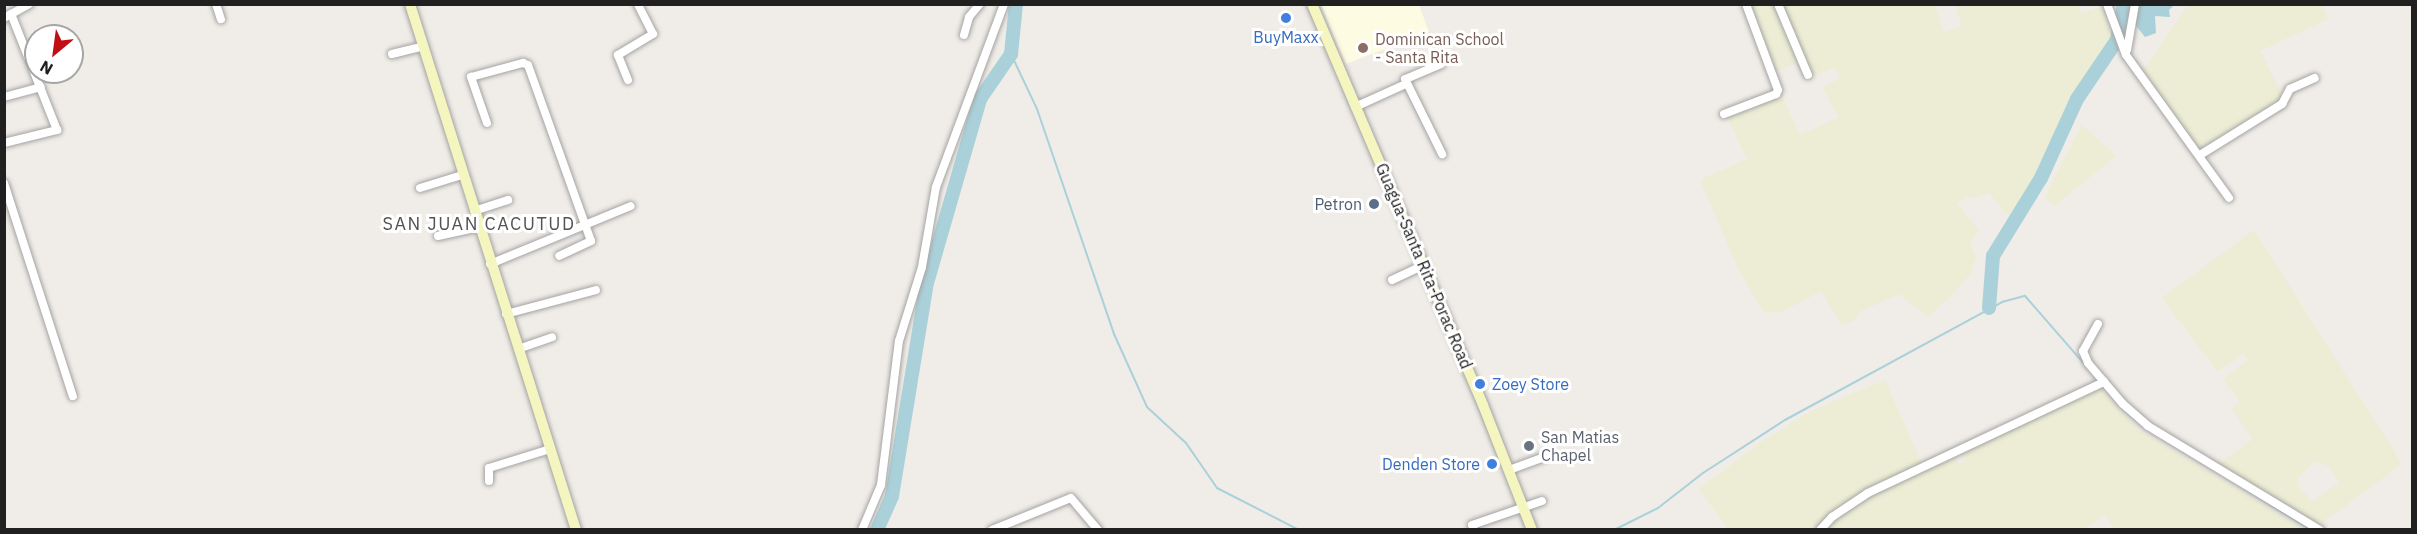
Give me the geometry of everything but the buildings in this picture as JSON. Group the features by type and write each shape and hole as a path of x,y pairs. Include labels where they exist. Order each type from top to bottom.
{"main road":[{"path":"410,4 490,264 576,530"},
{"name":"Guagua-Santa Rita-Porac Road","path":"1312,4 1424,266 1532,530"}],"street":[{"path":"4,143 57,130 41,87 8,16 29,4"},
{"path":"216,4 222,19"},
{"path":"628,80 618,55 652,34 638,4"},
{"path":"964,35 969,17 980,4"},
{"path":"862,530 881,484 899,341 922,267 936,187 1004,4"},
{"path":"1724,114 1776,94 1778,90 1746,4"},
{"path":"1778,4 1808,75"},
{"path":"2107,4 2125,47 2126,55 2229,198"},
{"path":"2125,47 2135,4"},
{"path":"392,54 423,46"},
{"path":"487,123 471,77 523,63 528,66 586,226 589,244 559,256"},
{"path":"1441,64 1405,79 1442,154"},
{"path":"2200,155 2282,104 2290,89 2315,78"},
{"path":"1355,107 1406,84"},
{"path":"4,97 41,87"},
{"path":"420,188 462,175"},
{"path":"4,183 73,396"},
{"path":"474,211 508,200"},
{"path":"490,264 631,206"},
{"path":"438,236 479,227"},
{"path":"1392,280 1424,266"},
{"path":"506,314 596,290"},
{"path":"2098,324 2083,351 2104,382 2148,426 2320,530"},
{"path":"518,349 552,337"},
{"path":"1821,530 1832,517 1868,493 2104,382"},
{"path":"489,481 489,468 550,449"},
{"path":"1509,470 1544,457"},
{"path":"992,530 1071,498 1098,530"},
{"path":"1474,530 1472,525 1542,501"}],"shaded area":[{"name":"Dominican School - Santa Rita","path":"1321,5 1419,5 1429,32 1346,64"},
{"path":"1743,5 1935,5 1944,32 1962,26 1955,5 2078,5 2081,13 2101,7 2113,38 2075,99 2043,170 2013,221 1989,193 1974,198 1966,196 1957,204 1979,230 1970,245 1976,257 1971,273 1952,295 1928,317 1899,294 1861,311 1853,321 1842,325 1821,291 1781,312 1764,313 1739,270 1700,180 1747,159 1727,117 1782,96 1800,135 1839,117 1822,87 1840,79 1835,67 1813,76 1802,61 1770,74"},
{"path":"2188,5 2322,5 2328,19 2260,51 2281,92 2280,103 2200,151 2142,72"},
{"path":"2082,124 2116,156 2054,206 2045,197"},
{"path":"2254,230 2402,464 2318,526 2217,465 2253,439 2232,409 2240,402 2223,379 2248,360 2243,354 2218,372 2162,298","holes":["2315,461 2328,466 2339,483 2313,501 2297,485 2298,478"]},
{"path":"1885,380 1922,464 1870,486 1810,529 1728,529 1699,489 1761,442 1811,411"},
{"path":"2098,386 2138,430 2304,529 2115,529 2105,514 2083,530 1829,530 1825,524 1848,507 1922,470 1955,456 1958,463 1966,462 1962,453"}],"water":[{"path":"2138,5 2174,5 2169,10 2170,17 2155,16 2156,33 2145,37 2133,22"}],"waterway":[{"path":"877,530 892,496 927,283 980,99 1011,54 1016,4"},
{"path":"1989,308 1993,256 2041,178 2077,99 2117,40 2124,4"},
{"path":"1011,54 1037,109 1114,334 1147,407 1186,443 1217,488 1299,530"},
{"path":"1614,530 1658,508 1703,473 1785,420 2002,302 2025,296 2086,366"},
{"path":"2127,412 2136,420"},
{"path":"2245,489 2311,530"}],"place":[{"name":"BuyMaxx","path":"1286,18"},
{"name":"Dominican School - Santa Rita","path":"1363,48"},
{"name":"Petron","path":"1374,204"},
{"name":"Zoey Store","path":"1480,384"},
{"name":"San Matias Chapel","path":"1529,446"},
{"name":"Denden Store","path":"1492,464"}],"district":[{"name":"SAN JUAN CACUTUD","path":"479,224"}]}
